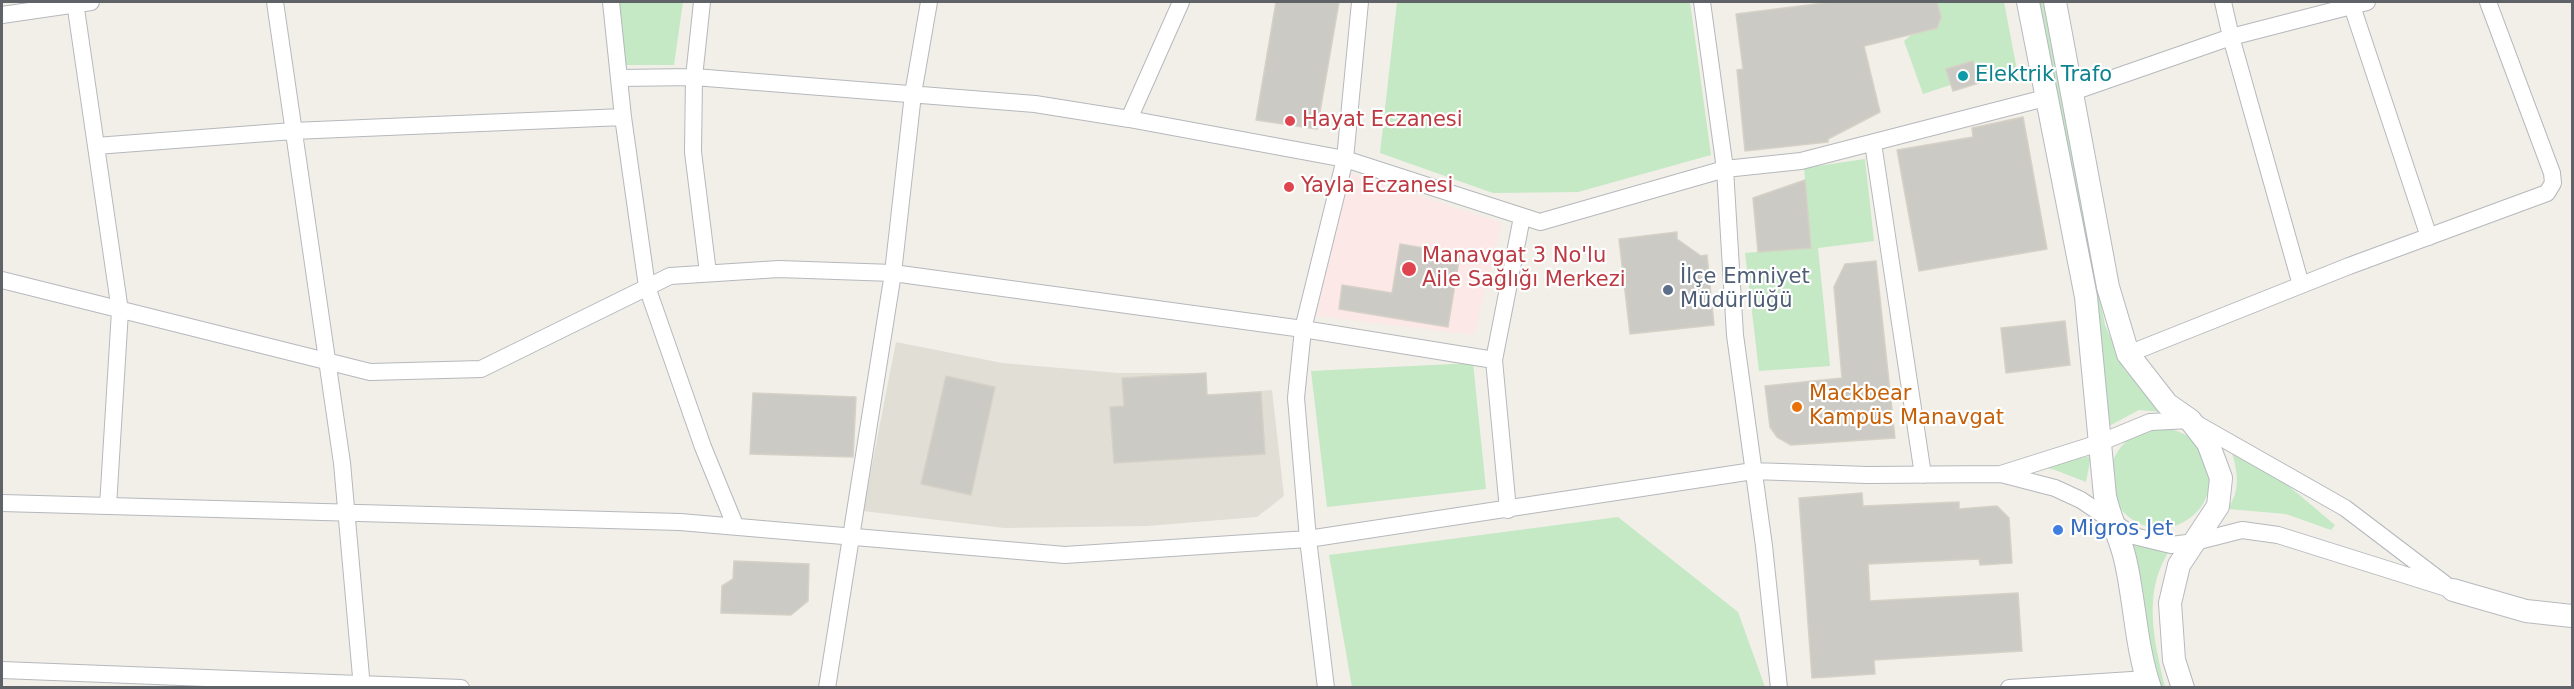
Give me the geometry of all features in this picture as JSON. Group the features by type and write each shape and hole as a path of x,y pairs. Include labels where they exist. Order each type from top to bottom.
{"main road":[{"path":"2028,2 2045,98 2086,297 2099,443 2110,521 2126,561 2142,664 2148,683"},
{"path":"2055,2 2070,93 2108,288 2128,354 2167,404 2190,420 2208,443 2221,478 2218,506 2179,564 2170,603 2174,660 2183,687"},
{"path":"2453,590 2526,611 2572,616"}],"street":[{"path":"2,15 80,2 96,146 120,311 108,506"},
{"path":"275,2 348,512 362,685"},
{"path":"611,2 623,117 647,287 703,447 735,525"},
{"path":"702,2 694,77 693,152 708,273"},
{"path":"827,687 893,273 913,94 929,2"},
{"path":"1129,119 1181,2"},
{"path":"1326,687 1308,540 1296,398 1304,329 1345,159 1360,2"},
{"path":"1702,2 1725,169 1735,335 1754,471 1779,687"},
{"path":"2223,2 2230,37 2301,285"},
{"path":"2128,354 2301,285 2542,196 2553,183 2552,173 2488,2"},
{"path":"2070,93 2230,37 2359,4 2430,237"},
{"path":"619,78 694,77 1035,104 1345,159 1540,222 1725,169 1801,161 2045,98"},
{"path":"96,146 293,131 623,117"},
{"path":"1873,143 1923,475"},
{"path":"1508,510 1494,360 1522,217"},
{"path":"2,280 370,372 481,369 670,276 779,268 893,273 1304,329 1494,360"},
{"path":"2001,474 2099,443 2150,422 2190,420 2345,508 2453,590"},
{"path":"2,503 735,525 1065,555 1308,540 1754,471 1923,475 2001,474 2055,488 2081,500 2134,536 2171,544 2195,542 2242,530 2278,535 2453,590"},
{"path":"2,670 140,681 461,687"},
{"path":"2009,687 2148,683"}],"shaded area":[{"name":"Manavgat 3 No'lu Aile Sağlığı Merkezi","path":"1349,173 1502,223 1474,335 1316,316"},
{"path":"896,342 1002,363 1118,373 1205,373 1207,395 1272,390 1284,496 1257,517 1147,526 1004,528 863,511"}],"green space":[{"path":"613,2 683,2 674,65 626,65"},
{"path":"1397,2 1690,2 1711,155 1578,192 1493,193 1380,153"},
{"path":"1937,2 2004,2 2017,70 1999,74 1993,71 1923,94 1904,41 1911,35 1937,28 1941,17"},
{"path":"2034,2 2043,2 2105,325 2125,370 2162,412 2139,410 2109,426"},
{"path":"1865,159 1874,241 1818,248 1830,366 1759,371 1745,253 1811,247 1804,168"},
{"path":"1473,363 1486,489 1327,507 1311,371"},
{"path":"2160,428 2179,431 2196,442 2207,459 2210,478 2207,497 2196,514 2179,525 2160,528 2141,525 2124,514 2113,497 2110,478 2113,459 2124,442 2141,431"},
{"path":"2232,453 2284,482 2335,525 2331,530 2286,514 2229,509 2237,484"},
{"path":"2091,456 2086,482 2037,466"},
{"path":"1618,517 1738,612 1765,687 1352,687 1329,555"},
{"path":"2128,542 2172,547 2162,563 2153,598 2154,634 2165,687 2157,687"}],"building":[{"path":"1276,2 1339,2 1317,129 1256,120"},
{"path":"1832,2 1937,2 1941,17 1937,28 1864,46 1880,112 1828,139 1828,142 1745,151 1737,70 1743,69 1736,14"},
{"name":"Elektrik Trafo","path":"1973,61 1979,83 1953,91 1946,69"},
{"path":"2023,117 2047,249 1919,271 1897,150 1973,137 1972,128"},
{"path":"1805,180 1811,248 1758,252 1753,198"},
{"name":"İlçe Emniyet Müdürlüğü","path":"1677,232 1677,239 1701,256 1707,255 1714,325 1630,334 1619,239"},
{"name":"Manavgat 3 No'lu Aile Sağlığı Merkezi","path":"1400,244 1460,254 1448,327 1339,309 1342,285 1392,293"},
{"path":"1876,261 1895,438 1791,445 1777,437 1770,427 1765,386 1842,378 1834,287 1845,264"},
{"path":"2065,321 2070,365 2006,373 2001,328"},
{"path":"1206,373 1207,395 1261,392 1265,454 1114,463 1110,407 1124,406 1122,378"},
{"path":"946,376 995,387 971,495 921,484"},
{"path":"753,393 856,397 853,457 750,454"},
{"path":"1862,493 1863,506 1959,502 1959,509 1997,506 2009,518 2012,563 1980,565 1979,559 1868,564 1870,601 2018,593 2022,651 1874,660 1875,674 1812,678 1799,498"},
{"path":"734,561 809,564 808,601 791,615 721,613 722,586 733,579"}],"place":[{"name":"Elektrik Trafo","path":"1963,76"},
{"name":"Hayat Eczanesi","path":"1290,121"},
{"name":"Yayla Eczanesi","path":"1289,187"},
{"name":"Manavgat 3 No'lu Aile Sağlığı Merkezi","path":"1409,269"},
{"name":"İlçe Emniyet Müdürlüğü","path":"1668,290"},
{"name":"Mackbear Kampüs Manavgat","path":"1797,407"},
{"name":"Migros Jet","path":"2058,530"}]}
